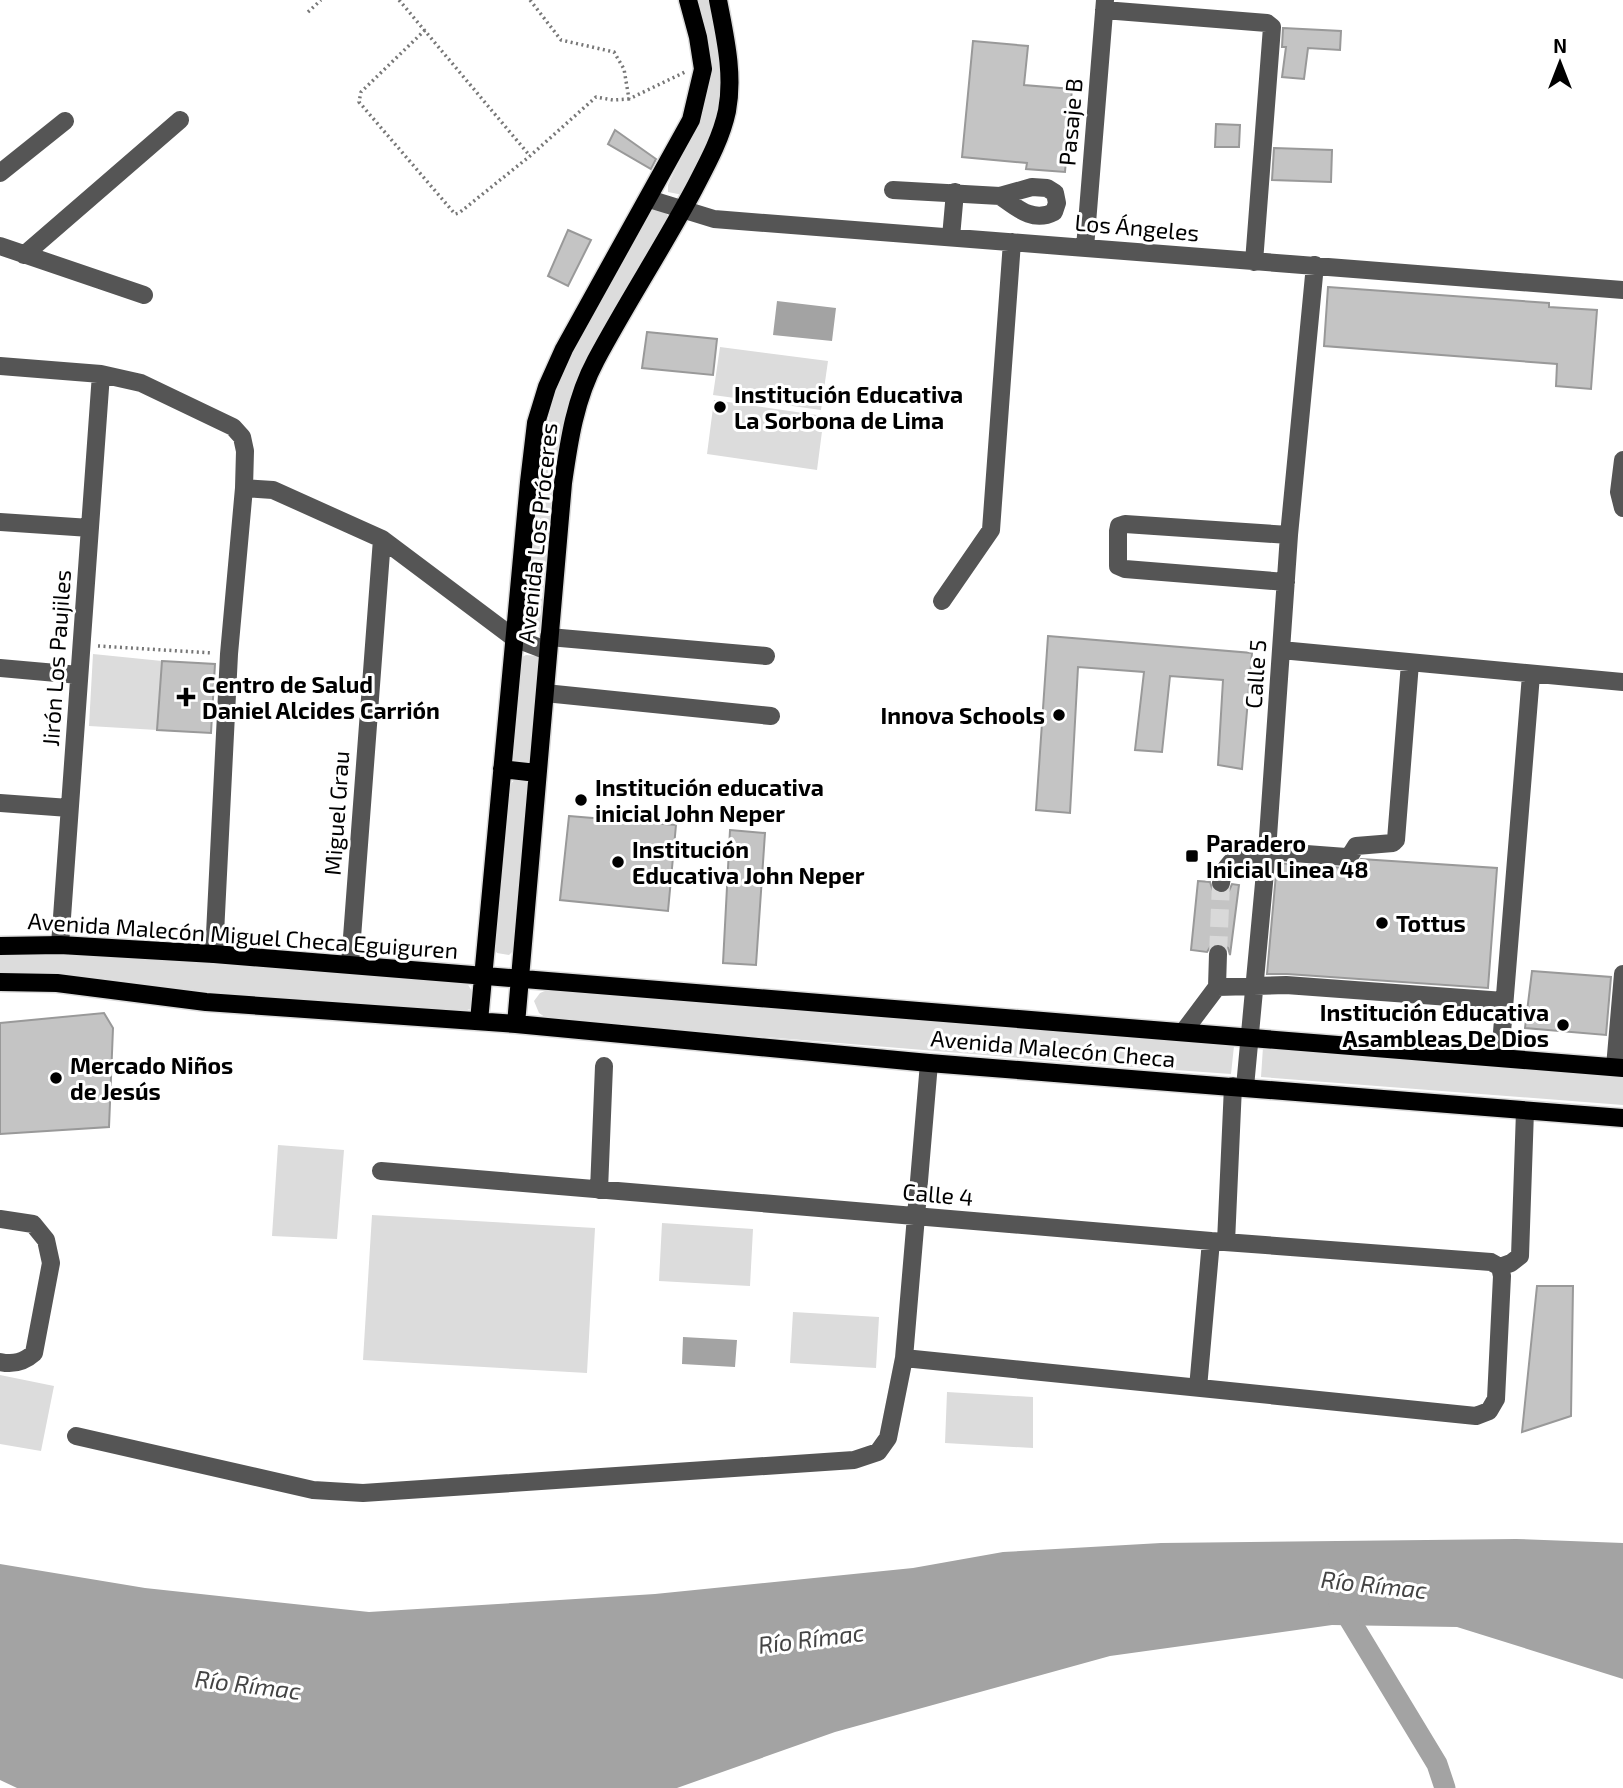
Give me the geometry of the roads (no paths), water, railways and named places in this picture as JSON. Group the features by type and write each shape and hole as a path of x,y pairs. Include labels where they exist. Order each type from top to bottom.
{"main road":[{"name":"Avenida Los Próceres","path":"479,1021 536,423 547,387 564,349 691,121 699,93 702,62 688,0"},
{"name":"Avenida Los Próceres","path":"516,1024 563,483 572,422 594,363 714,151 727,109 729,74 726,39 718,0"},
{"path":"502,769 537,773"},
{"name":"Avenida Malecón Miguel Checa Eguiguren","path":"0,946 60,945 214,954 483,975"},
{"name":"Avenida Malecón Checa","path":"483,975 1619,1068"},
{"path":"0,982 57,983 206,1002 479,1021"},
{"name":"Avenida Malecón Checa","path":"479,1021 929,1063 1623,1118"}],"street":[{"name":"Pasaje B","path":"1085,248 1105,5"},
{"path":"1105,5 1267,23 1272,27 1254,262"},
{"path":"0,173 65,121"},
{"path":"24,255 180,121"},
{"path":"893,190 1000,196"},
{"path":"950,237 955,192"},
{"name":"Los Ángeles","path":"649,199 714,219 1623,290"},
{"path":"942,601 991,530 1012,242"},
{"path":"0,246 144,295"},
{"name":"Calle 5","path":"1198,1388 1239,1087 1250,1037 1267,851 1289,534 1315,265"},
{"path":"0,366 101,374 141,383 233,427 242,437 245,451 244,488 229,654 214,954"},
{"name":"Jirón Los Paujiles","path":"60,945 101,374"},
{"path":"1623,460 1619,492 1623,508"},
{"path":"244,488 273,490 382,539 514,638 549,644 766,656"},
{"path":"0,522 90,527"},
{"path":"1286,582 1125,569 1118,566 1118,531 1119,526 1125,524 1289,534"},
{"name":"Miguel Grau","path":"350,964 382,539"},
{"path":"1281,650 1623,682"},
{"path":"1221,883 1223,872 1231,862 1267,851 1346,856 1356,846 1394,843 1410,663"},
{"path":"0,668 79,675"},
{"path":"1500,1057 1531,675"},
{"path":"544,693 771,716"},
{"path":"0,803 69,808"},
{"path":"1184,1031 1217,987 1218,954"},
{"path":"1619,1068 1623,974"},
{"path":"1217,987 1286,985 1504,1001"},
{"path":"76,1436 313,1490 363,1493 854,1460 878,1452 888,1438 904,1359 929,1063"},
{"path":"599,1190 604,1066"},
{"path":"904,1359 1476,1416 1489,1411 1496,1399 1502,1276 1496,1264 1511,1263 1520,1256 1525,1111"},
{"name":"Calle 4","path":"381,1171 1496,1264"},
{"path":"0,1219 33,1224 46,1240 51,1263 34,1353 24,1361 8,1364 0,1362"}],"water":[{"path":"777,301 836,308 832,341 773,335"},
{"path":"683,1337 737,1340 735,1367 682,1364"},
{"name":"Río Rímac","path":"1516,1539 1623,1543 1623,1679 1457,1627 1332,1625 1110,1656 835,1732 677,1788 17,1788 0,1780 0,1564 145,1588 369,1612 655,1594 913,1568 1003,1552 1161,1543"}],"waterway":[{"name":"Río Rímac","path":"1339,1602 1437,1764 1445,1788"}],"tunnel":[{"path":"1218,954 1221,883"}],"place":[{"name":"Institución Educativa La Sorbona de Lima","path":"720,407"},
{"name":"Centro de Salud Daniel Alcides Carrión","path":"186,697"},
{"name":"Innova Schools","path":"1059,715"},
{"name":"Institución educativa inicial John Neper","path":"581,800"},
{"name":"Paradero Inicial Linea 48","path":"1192,856"},
{"name":"Institución Educativa John Neper","path":"618,862"},
{"name":"Tottus","path":"1382,923"},
{"name":"Institución Educativa Asambleas De Dios","path":"1563,1025"},
{"name":"Mercado Niños de Jesús","path":"56,1078"}]}
